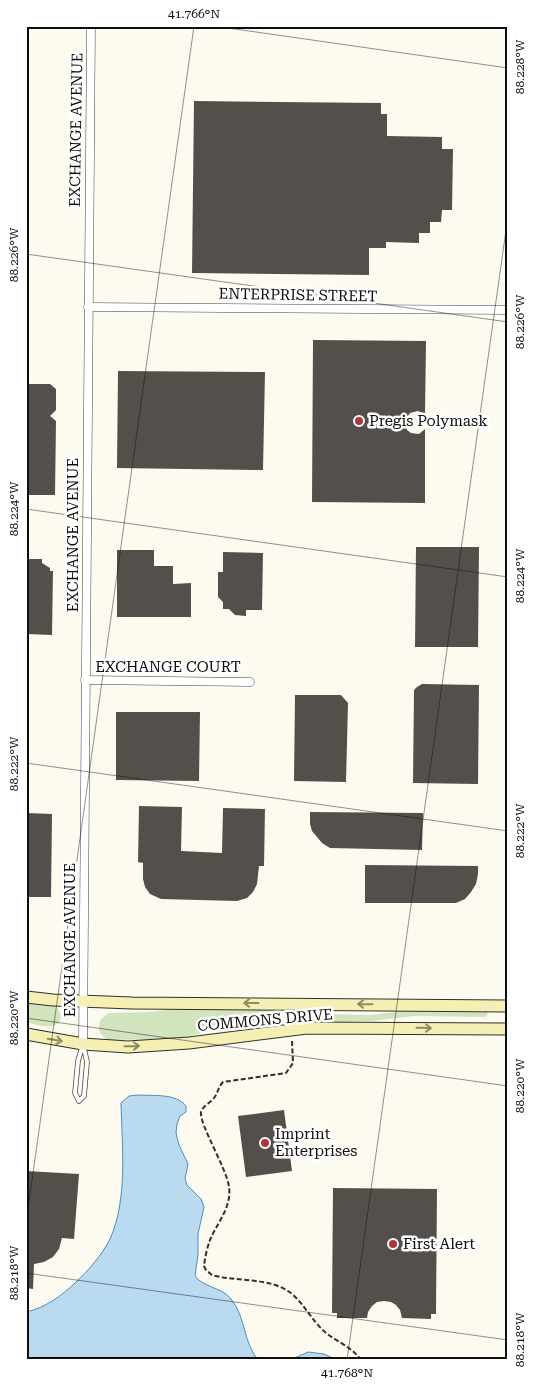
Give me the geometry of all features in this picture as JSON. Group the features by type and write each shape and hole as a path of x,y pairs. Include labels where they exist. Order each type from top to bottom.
{"street":[{"name":"EXCHANGE AVENUE","path":"83,1044 90,26"},
{"name":"ENTERPRISE STREET","path":"88,307 508,310"},
{"name":"EXCHANGE COURT","path":"85,680 250,682"},
{"name":"COMMONS DRIVE","path":"26,997 84,1001 508,1006"},
{"name":"COMMONS DRIVE","path":"26,1034 83,1044 128,1047 153,1046 307,1028 508,1029"}],"lane":[{"path":"83,1044 87,1062 84,1096 79,1101 75,1093 78,1061 83,1044"}],"path":[{"path":"292,1040 293,1063 286,1072 223,1082 214,1098 203,1107 201,1112 203,1123 227,1178 230,1195 226,1210 209,1241 204,1266 208,1273 218,1277 262,1282 288,1292 299,1302 314,1322 326,1333 356,1352 361,1360"}],"green space":[{"path":"26,1002 51,1005 56,1008 61,1016 59,1023 47,1027 26,1022"},
{"path":"183,1008 268,1009 273,1014 269,1020 230,1025 171,1039 109,1040 100,1031 101,1019 109,1013 149,1012"},
{"path":"414,1010 486,1010 488,1014 485,1017 413,1016 372,1021 325,1022 322,1018 326,1014 370,1015"}],"water":[{"path":"129,1096 170,1097 182,1102 186,1106 186,1112 180,1116 177,1124 176,1133 179,1145 188,1164 185,1179 187,1185 201,1199 204,1207 198,1234 195,1276 203,1283 223,1292 231,1299 236,1306 253,1353 258,1360 26,1360 26,1312 46,1304 70,1288 103,1251 110,1239 116,1223 122,1190 121,1103"},
{"path":"308,1352 324,1354 337,1360 290,1360"}],"building":[{"path":"194,101 381,103 381,114 387,114 387,136 442,137 442,149 453,149 452,210 442,210 441,222 430,222 430,233 419,233 419,243 386,242 386,248 369,248 369,275 192,273"},
{"name":"Pregis Polymask","path":"313,340 426,341 425,414 418,411 410,413 405,423 407,430 411,433 419,434 425,429 425,503 312,502"},
{"path":"118,371 265,372 263,470 117,468"},
{"path":"29,384 50,384 56,389 56,410 50,416 56,421 55,495 26,495 26,387"},
{"path":"416,547 479,547 478,647 415,647"},
{"path":"117,550 154,550 154,566 173,566 173,584 191,583 191,617 117,617"},
{"path":"223,552 263,553 262,610 246,610 246,616 235,615 229,609 223,609 223,602 218,597 218,572 223,572"},
{"path":"26,559 42,559 42,563 50,568 50,571 53,571 52,635 26,634"},
{"path":"422,684 479,685 478,784 413,783 414,690"},
{"path":"295,695 341,695 348,703 346,782 294,781"},
{"path":"116,712 200,712 199,781 116,780"},
{"path":"139,806 182,807 181,851 222,853 223,808 265,809 264,866 259,866 257,884 253,892 247,898 237,901 161,899 150,894 145,887 143,879 143,863 138,862"},
{"path":"310,812 423,813 422,850 330,848 322,843 312,831"},
{"path":"26,813 52,814 51,897 26,897"},
{"path":"365,865 478,866 478,874 476,884 471,892 465,899 456,903 365,903"},
{"name":"Imprint Enterprises","path":"284,1110 292,1171 246,1177 238,1116"},
{"path":"26,1171 79,1174 74,1239 62,1238 59,1249 53,1257 44,1262 34,1264 33,1289 26,1288"},
{"path":"333,1188 437,1189 436,1314 431,1314 431,1319 402,1318 400,1310 396,1305 384,1301 377,1302 372,1306 367,1318 337,1318 337,1313 332,1313"}],"place":[{"name":"Pregis Polymask","path":"359,421"},
{"name":"Imprint Enterprises","path":"265,1143"},
{"name":"First Alert","path":"393,1244"}]}
